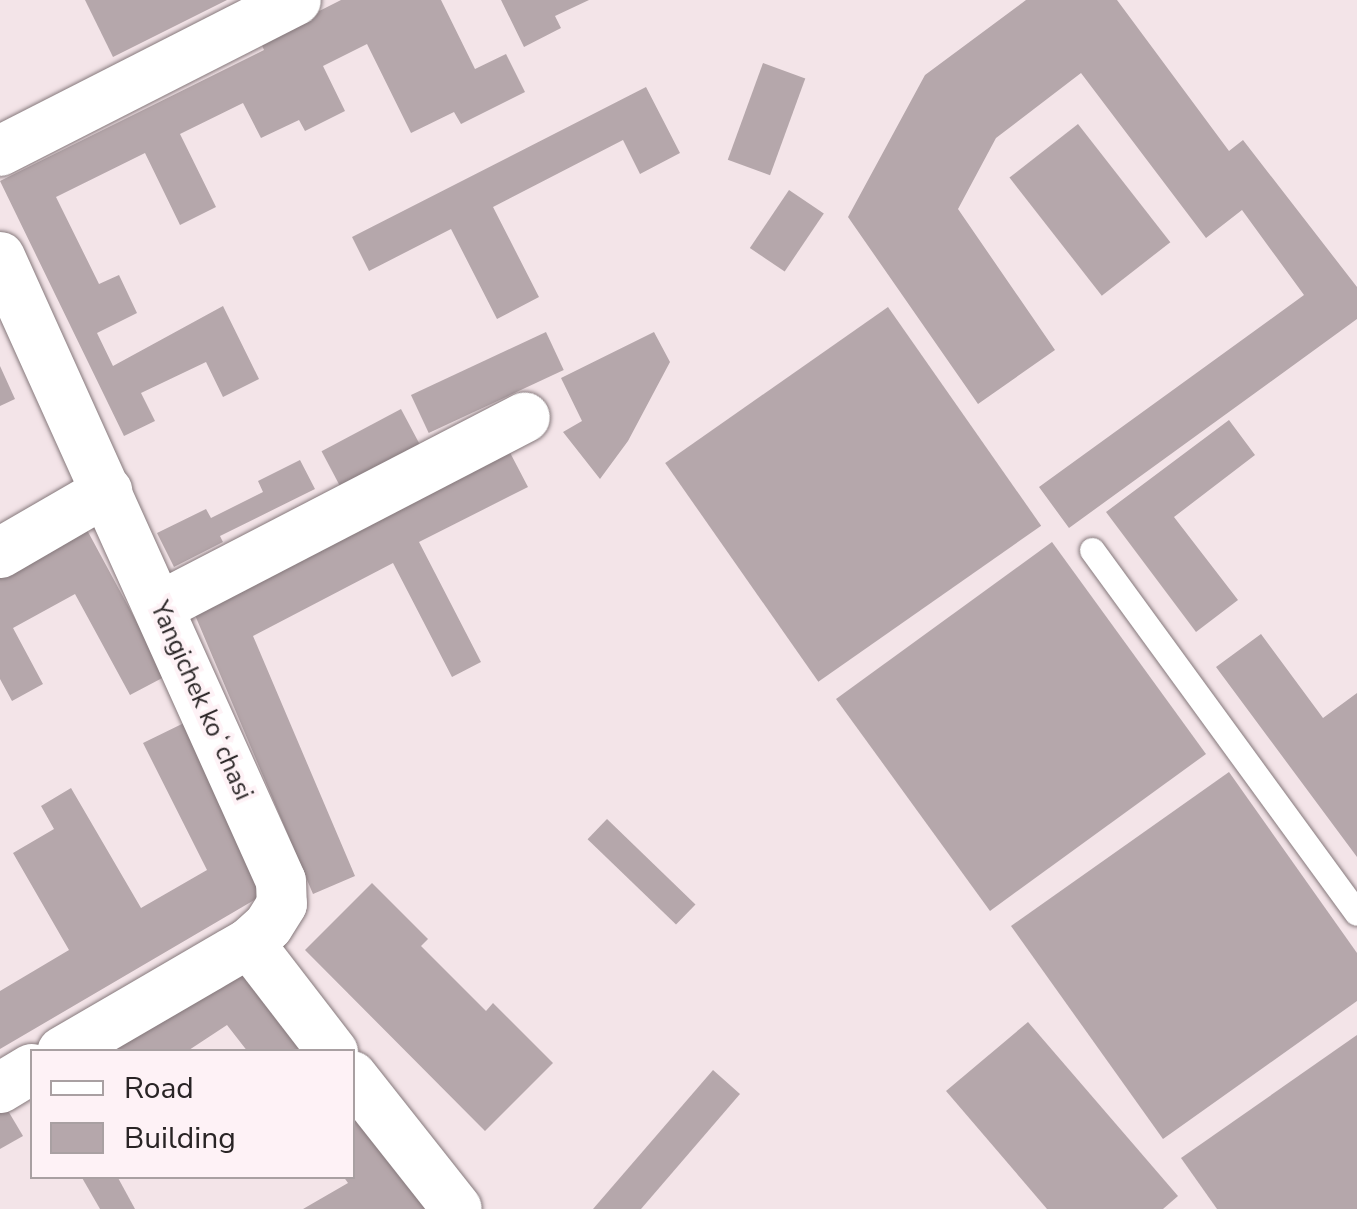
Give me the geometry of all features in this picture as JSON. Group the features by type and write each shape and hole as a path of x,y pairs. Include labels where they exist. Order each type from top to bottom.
{"street":[{"path":"0,151 296,0"},
{"name":"Yangichek koʻchasi","path":"0,257 280,881 282,904 268,926 248,943 67,1049"},
{"path":"158,607 525,416"},
{"path":"0,553 107,490"},
{"path":"248,943 332,1049"},
{"path":"0,1088 30,1070"},
{"path":"355,1080 457,1209"}],"lane":[{"path":"1092,550 1357,913"}],"building":[{"path":"85,0 227,0 113,57"},
{"path":"341,0 441,0 475,69 506,54 525,92 461,124 454,112 411,133 367,44 323,66 345,111 305,131 299,120 261,138 243,103 180,134 216,207 180,225 145,153 56,197 99,284 119,275 137,313 97,333 113,366 223,306 259,379 223,397 206,362 141,393 155,421 124,436 0,181 264,50 260,41"},
{"path":"501,0 589,0 555,16 561,28 524,47"},
{"path":"1026,0 1117,0 1229,151 1243,140 1357,287 1357,319 1069,528 1039,487 1304,295 1242,210 1206,238 1081,73 996,138 958,209 1055,350 978,404 848,217 925,75"},
{"path":"763,63 805,78 770,175 728,160"},
{"path":"646,87 680,153 640,174 623,140 493,207 539,297 497,319 451,229 369,271 352,237"},
{"path":"1078,124 1170,242 1102,296 1009,178"},
{"path":"789,190 824,213 785,272 750,248"},
{"path":"888,307 1041,526 818,682 665,463"},
{"path":"546,332 564,370 429,433 411,395"},
{"path":"654,332 670,362 628,441 600,479 563,432 582,421 561,378"},
{"path":"0,366 15,399 0,406"},
{"path":"401,409 424,453 345,495 322,451"},
{"path":"1229,420 1255,455 1174,517 1238,600 1196,632 1106,512"},
{"path":"506,445 528,487 419,542 481,662 452,677 393,563 253,636 355,876 313,894 192,608"},
{"path":"300,460 315,489 220,536 223,542 174,567 157,533 206,509 211,518 263,492 258,481"},
{"path":"87,530 166,676 130,695 75,594 13,628 43,684 12,701 0,679 0,577"},
{"path":"1052,542 1206,754 990,911 836,699"},
{"path":"1261,634 1323,718 1357,693 1357,857 1216,667"},
{"path":"186,722 263,895 0,1049 0,991 69,950 13,853 54,829 41,806 71,788 141,908 207,870 143,743"},
{"path":"1229,772 1357,953 1357,1001 1163,1139 1011,926"},
{"path":"607,819 695,904 676,925 588,839"},
{"path":"372,883 428,939 421,946 486,1011 493,1003 553,1063 485,1131 305,950"},
{"path":"236,966 301,1049 246,1049 227,1025 191,1049 96,1049"},
{"path":"1028,1022 1178,1196 1163,1209 1047,1209 946,1091"},
{"path":"1357,1035 1357,1209 1217,1209 1181,1158"},
{"path":"713,1070 740,1094 641,1209 593,1209"},
{"path":"7,1109 23,1136 0,1149 0,1113"},
{"path":"355,1117 426,1209 303,1209 348,1183 345,1179 355,1179"},
{"path":"83,1179 119,1179 135,1209 100,1209"}]}
